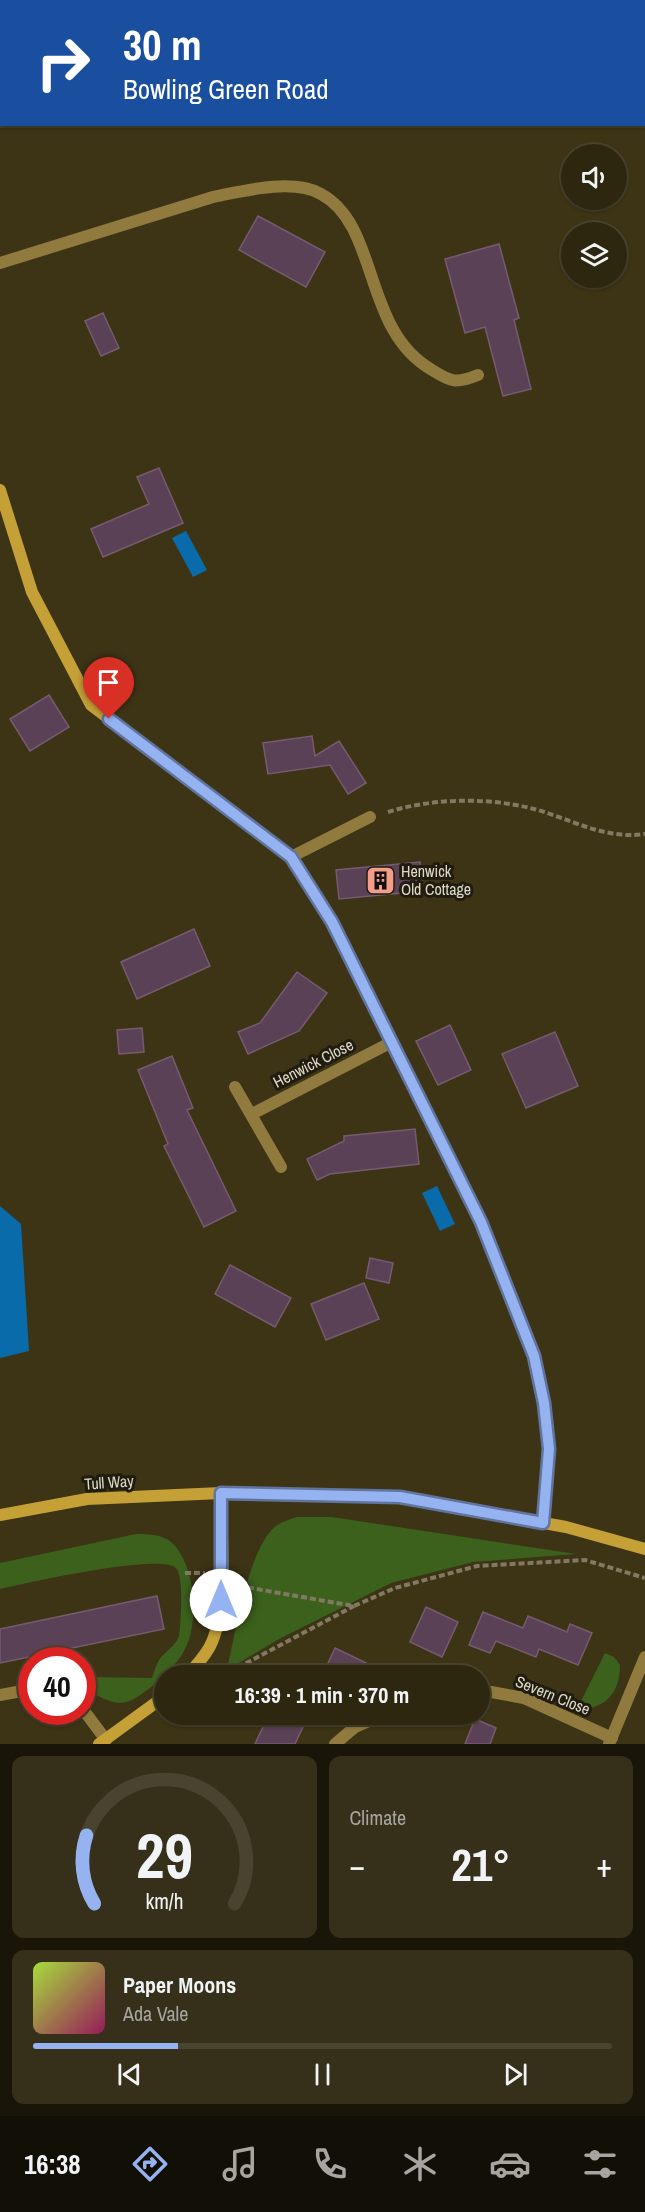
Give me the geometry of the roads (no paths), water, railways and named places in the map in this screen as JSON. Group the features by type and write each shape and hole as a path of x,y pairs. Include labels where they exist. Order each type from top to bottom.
{"street":[{"path":"0,263 213,197 246,190 304,187 321,194 336,205 348,220 363,250 376,294 390,326 408,353 451,381 465,380 477,375"},
{"path":"0,489 32,592 91,705 291,857 332,922 390,1043 481,1222 534,1356 544,1403 549,1449 543,1523"},
{"path":"291,857 370,817"},
{"name":"Henwick Close","path":"252,1114 390,1043"},
{"path":"235,1087 281,1167"},
{"path":"197,1665 212,1643 218,1622 221,1574 221,1493"},
{"name":"Tull Way","path":"0,1515 87,1499 221,1493 400,1497 543,1523 645,1549"},
{"path":"610,1741 645,1657"},
{"path":"0,1695 18,1692"},
{"name":"Severn Close","path":"490,1692 524,1698 610,1741"},
{"path":"92,1725 102,1742 154,1704"},
{"path":"335,1744 360,1725"}],"water":[{"path":"186,531 207,570 193,577 172,538"},
{"path":"437,1186 455,1224 440,1231 422,1193"},
{"path":"0,1206 21,1224 29,1351 0,1358"}],"place":[{"name":"Henwick Old Cottage","path":"380,880"}]}
